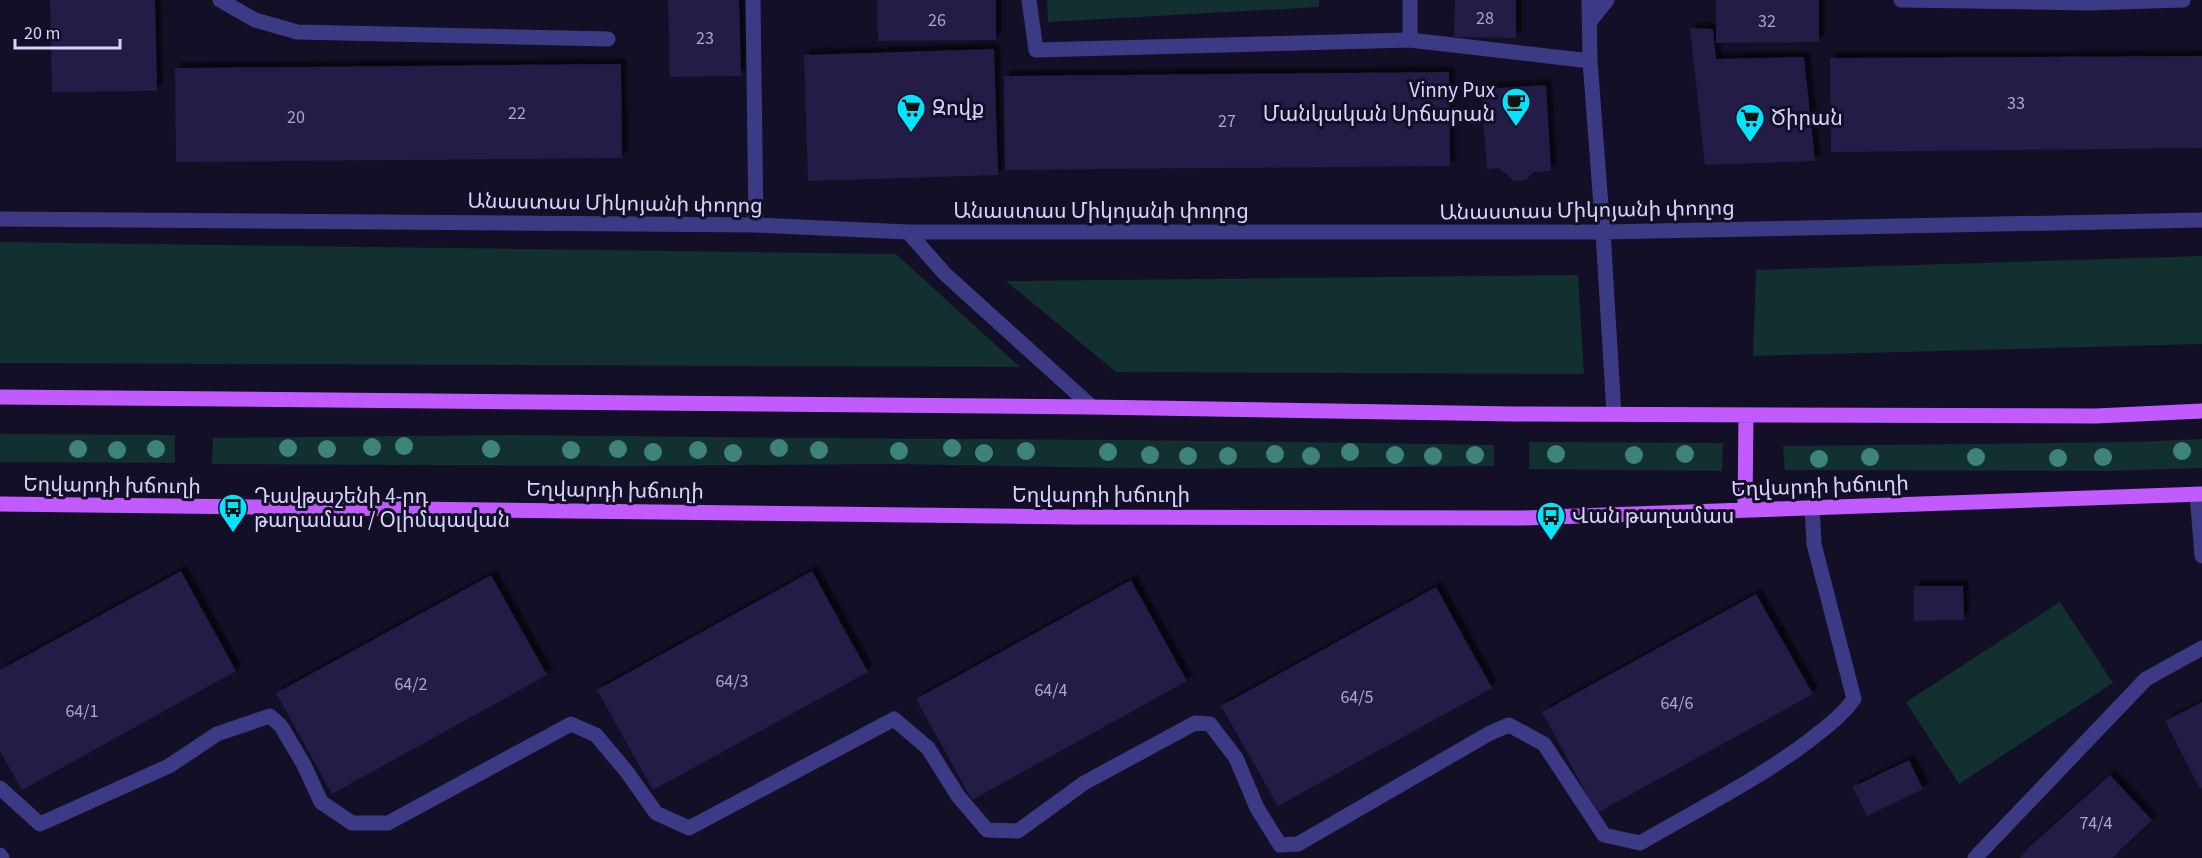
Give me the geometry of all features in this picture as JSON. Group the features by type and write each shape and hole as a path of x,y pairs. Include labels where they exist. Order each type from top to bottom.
{"main road":[{"path":"0,397 1746,415 2096,416 2202,411"},
{"path":"1745,509 1746,415"},
{"name":"Եղվարդի խճուղի","path":"0,504 1072,517 1550,518 2200,494"}],"street":[{"path":"220,0 255,20 297,32 608,39"},
{"path":"753,0 756,225"},
{"path":"1029,0 1036,50 1410,40 1590,61"},
{"path":"1410,0 1410,40"},
{"path":"1588,0 1590,61 1614,414"},
{"path":"1589,23 1607,0"},
{"path":"1901,0 2089,3 2183,0"},
{"name":"Անաստաս Միկոյանի փողոց","path":"0,219 756,225 908,232 1603,232 2202,220"},
{"path":"908,232 945,274 1092,408"},
{"path":"2200,494 2202,556"},
{"path":"0,788 40,824 169,766 217,734 270,716 281,726 304,765 321,802 352,823 388,823 571,724 596,735 627,772 656,813 688,828 894,719 928,748 957,796 987,830 1018,831 1084,783 1195,723 1210,724 1236,758 1257,808 1280,845 1298,844 1490,733 1509,725 1544,744 1604,835 1640,843 1779,763 1846,711 1854,699 1814,544 1812,507"},
{"path":"1975,858 2145,679 2202,648"}],"green space":[{"path":"1047,0 1319,0 1319,7 1048,22"},
{"path":"0,242 896,254 1020,367 0,363"},
{"path":"2202,256 2202,344 1753,356 1756,270"},
{"path":"1578,275 1584,374 1116,372 1006,281"},
{"path":"0,434 175,435 175,463 0,462"},
{"path":"513,435 1494,445 1494,466 1178,469 894,464 630,466 212,464 213,438"},
{"path":"2202,439 2202,468 2106,471 1785,470 1783,446 2134,442"},
{"path":"1529,442 1723,443 1722,471 1529,469"},
{"path":"2060,602 2113,683 1959,784 1906,702"}],"building":[{"path":"50,0 155,0 157,91 52,92"},
{"path":"668,0 739,0 741,76 670,77"},
{"path":"877,0 996,0 996,40 878,41"},
{"path":"1455,0 1516,0 1516,38 1454,37"},
{"path":"1716,0 1819,0 1819,42 1716,43"},
{"path":"1690,28 1713,29 1716,59 1804,57 1815,161 1705,165"},
{"path":"994,49 998,175 808,181 804,55"},
{"path":"2202,56 2202,148 1831,152 1830,58"},
{"path":"621,64 622,158 176,162 175,68"},
{"path":"1449,72 1450,166 1005,170 1004,76"},
{"name":"Vinny Pux Մանկական Սրճարան","path":"1546,85 1551,171 1534,172 1526,180 1514,181 1499,168 1487,169 1481,89"},
{"path":"181,571 236,671 22,790 0,751 0,670"},
{"path":"812,571 868,672 653,790 597,690"},
{"path":"491,575 547,675 332,794 276,693"},
{"path":"1131,580 1187,681 972,800 916,699"},
{"path":"1914,586 1963,586 1964,620 1914,621"},
{"path":"1436,587 1492,688 1278,806 1221,706"},
{"path":"1756,594 1813,694 1597,813 1542,712"},
{"path":"2202,702 2202,788 2200,789 2165,721"},
{"path":"1909,760 1923,789 1867,816 1853,787"},
{"path":"2110,775 2152,820 2112,858 2020,858 2028,848"}],"place":[{"name":"Vinny Pux Մանկական Սրճարան","path":"1516,128"},
{"name":"Զովք","path":"911,134"},
{"name":"Ծիրան","path":"1750,144"},
{"name":"Դավթաշենի 4-րդ թաղամաս / Օլիմպավան","path":"233,534"},
{"name":"Վան թաղամաս","path":"1551,542"}]}
